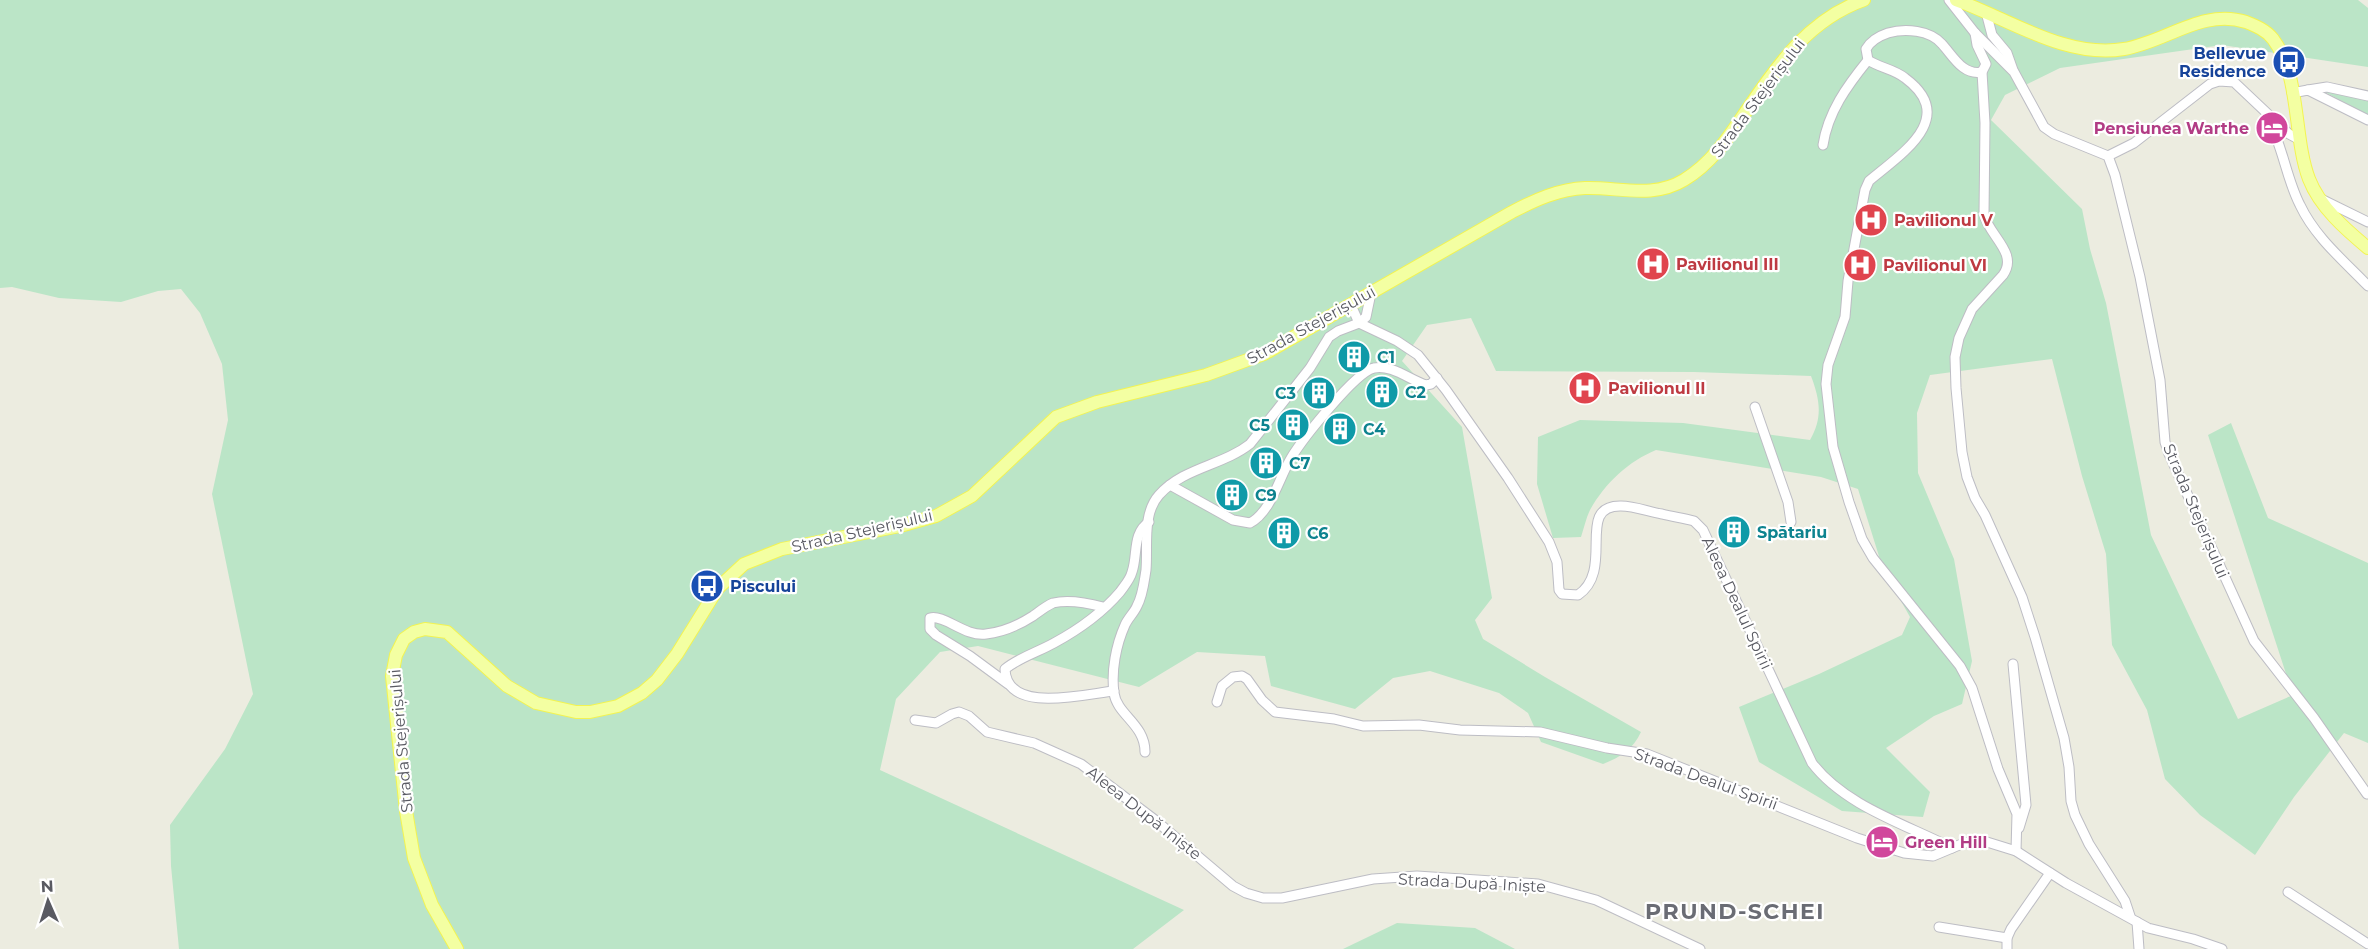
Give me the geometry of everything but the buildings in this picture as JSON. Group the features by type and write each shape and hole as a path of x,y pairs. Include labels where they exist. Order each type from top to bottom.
{"main road":[{"name":"Strada Stejerișului","path":"457,949 442,926 424,889 414,858 406,811 392,676 399,647 404,639 414,632 437,629 447,632 507,686 536,703 576,712 590,712 618,706 642,693 657,680 677,654 718,588 744,564 782,549 900,526 936,516 972,496 1056,417 1097,402 1236,366 1264,354 1512,212 1545,197 1586,188 1659,190 1684,180 1718,153 1758,94 1801,39 1832,15 1864,0"},
{"path":"1956,0 2043,36 2094,50 2124,50 2214,19 2240,20 2262,29 2272,37 2284,60 2309,178 2319,198 2368,248"}],"street":[{"path":"1949,0 1975,33 2014,72"},
{"path":"1986,12 1992,35 2007,53 2014,72 2044,127 2054,134 2108,156 2134,143 2210,84 2218,81 2234,82 2265,113 2289,134 2300,140"},
{"path":"1868,60 1866,49 1875,38 1891,32 1911,31 1937,39 1961,66 1975,73 1983,72"},
{"path":"1975,33 1977,45 1985,61 1983,72 1985,221 2004,249 2008,262 2007,270 1972,309 1959,338 1955,357 1962,452 1967,477 1975,498 1985,514 2022,597 2064,738 2071,801 2075,815 2089,844 2125,901 2133,919 2139,949"},
{"path":"1822,145 1831,114 1852,79 1868,60"},
{"path":"1868,60 1898,73 1916,88 1927,108 1927,120 1925,128 1915,142 1869,181 1865,190 1848,281 1845,317 1827,375 1833,447 1849,502 1867,548 1884,575 1960,666 1972,688 1998,769 2016,814 2016,852"},
{"path":"2292,93 2327,87 2368,96"},
{"path":"2308,90 2368,120"},
{"path":"2265,113 2277,136 2299,205 2321,237 2368,286"},
{"name":"Strada Stejerișului","path":"2108,156 2140,277 2160,380 2165,442 2169,454 2254,641 2314,718 2367,794"},
{"path":"2319,198 2368,222"},
{"path":"1145,752 1141,731 1121,706 1114,691 1114,667 1119,641 1138,605 1143,586 1151,506 1170,485 1188,472 1239,453 1250,444 1310,368 1329,337 1359,323 1366,317 1371,293"},
{"path":"1351,305 1359,323"},
{"name":"Aleea Dealul Spirii","path":"1359,323 1397,340 1418,356 1437,378 1508,478 1549,542 1557,561 1559,590 1562,594 1578,595 1591,583 1597,564 1596,526 1598,516 1604,509 1621,506 1694,521 1703,530 1812,763 1824,779 1841,792 1952,848"},
{"path":"1170,485 1233,520 1250,523 1262,514 1302,440 1358,377 1375,368 1382,368 1393,370 1426,385 1431,384 1437,378"},
{"path":"1755,407 1788,502 1791,522"},
{"path":"1009,686 1005,669 1082,626 1127,583 1132,573 1138,534 1142,526 1149,522"},
{"path":"1104,607 1064,602 1052,604 1019,624 988,634 977,635 960,630 941,619 930,618 930,629 1029,698 1051,699 1114,691"},
{"path":"2013,664 2026,805 2017,833"},
{"name":"Strada Dealul Spirii","path":"1217,702 1222,686 1233,677 1242,676 1275,712 1334,719 1372,727 1387,724 1460,730 1520,730 1557,735 1607,748 1647,754 1857,838 1904,853 1933,856 1976,841 1987,842 2016,852 2148,928 2222,949"},
{"name":"Aleea După Iniște","path":"915,720 936,723 960,712 969,716 987,732 1034,743 1056,751 1103,779 1233,886 1263,898 1282,898 1305,893"},
{"path":"2007,949 2007,938 2011,928 2050,873"},
{"name":"Strada După Iniște","path":"1305,893 1373,879 1417,876 1538,884 1596,900 1700,949"},
{"path":"2288,892 2368,944"},
{"path":"1939,927 2007,938"}],"green space":[{"path":"0,0 2358,0 2368,8 2368,67 2222,45 2060,68 2005,95 1991,120 2082,209 2090,249 2106,303 2151,535 2238,719 2293,695 2208,435 2231,423 2268,518 2368,563 2368,743 2344,733 2294,797 2255,855 2200,815 2165,779 2147,710 2112,645 2106,554 2082,476 2052,359 1930,375 1917,413 1918,473 1954,559 1972,661 1962,704 1934,716 1886,748 1930,792 1923,817 1842,811 1759,762 1739,707 1819,674 1902,635 1910,617 1883,569 1858,489 1821,477 1656,450 1636,460 1610,482 1590,510 1581,537 1553,538 1537,484 1538,437 1580,420 1683,423 1810,440 1817,424 1819,408 1811,376 1694,372 1496,371 1471,318 1427,325 1402,361 1462,427 1492,598 1475,620 1483,639 1641,732 1626,752 1603,764 1541,742 1528,713 1499,693 1430,671 1393,678 1355,709 1271,686 1265,656 1197,652 1139,687 978,646 940,652 896,699 880,770 1184,910 1133,949 179,949 171,866 170,825 225,749 253,694 212,494 228,420 222,364 200,313 181,289 158,291 121,302 59,298 12,287 0,288"},
{"path":"2325,89 2368,99 2368,115 2323,91"},
{"path":"1397,923 1475,928 1515,949 1343,949"}],"place":[{"name":"Bellevue Residence","path":"2289,62"},
{"name":"Pensiunea Warthe","path":"2272,128"},
{"name":"Pavilionul V","path":"1871,220"},
{"name":"Pavilionul III","path":"1653,264"},
{"name":"Pavilionul VI","path":"1860,265"},
{"name":"C1","path":"1354,357"},
{"name":"Pavilionul II","path":"1585,388"},
{"name":"C2","path":"1382,392"},
{"name":"C3","path":"1319,393"},
{"name":"C5","path":"1293,425"},
{"name":"C4","path":"1340,429"},
{"name":"C7","path":"1266,463"},
{"name":"C9","path":"1232,495"},
{"name":"Spătariu","path":"1734,532"},
{"name":"C6","path":"1284,533"},
{"name":"Piscului","path":"707,586"},
{"name":"Green Hill","path":"1882,842"}],"district":[{"name":"PRUND-SCHEI","path":"1735,911"}]}
